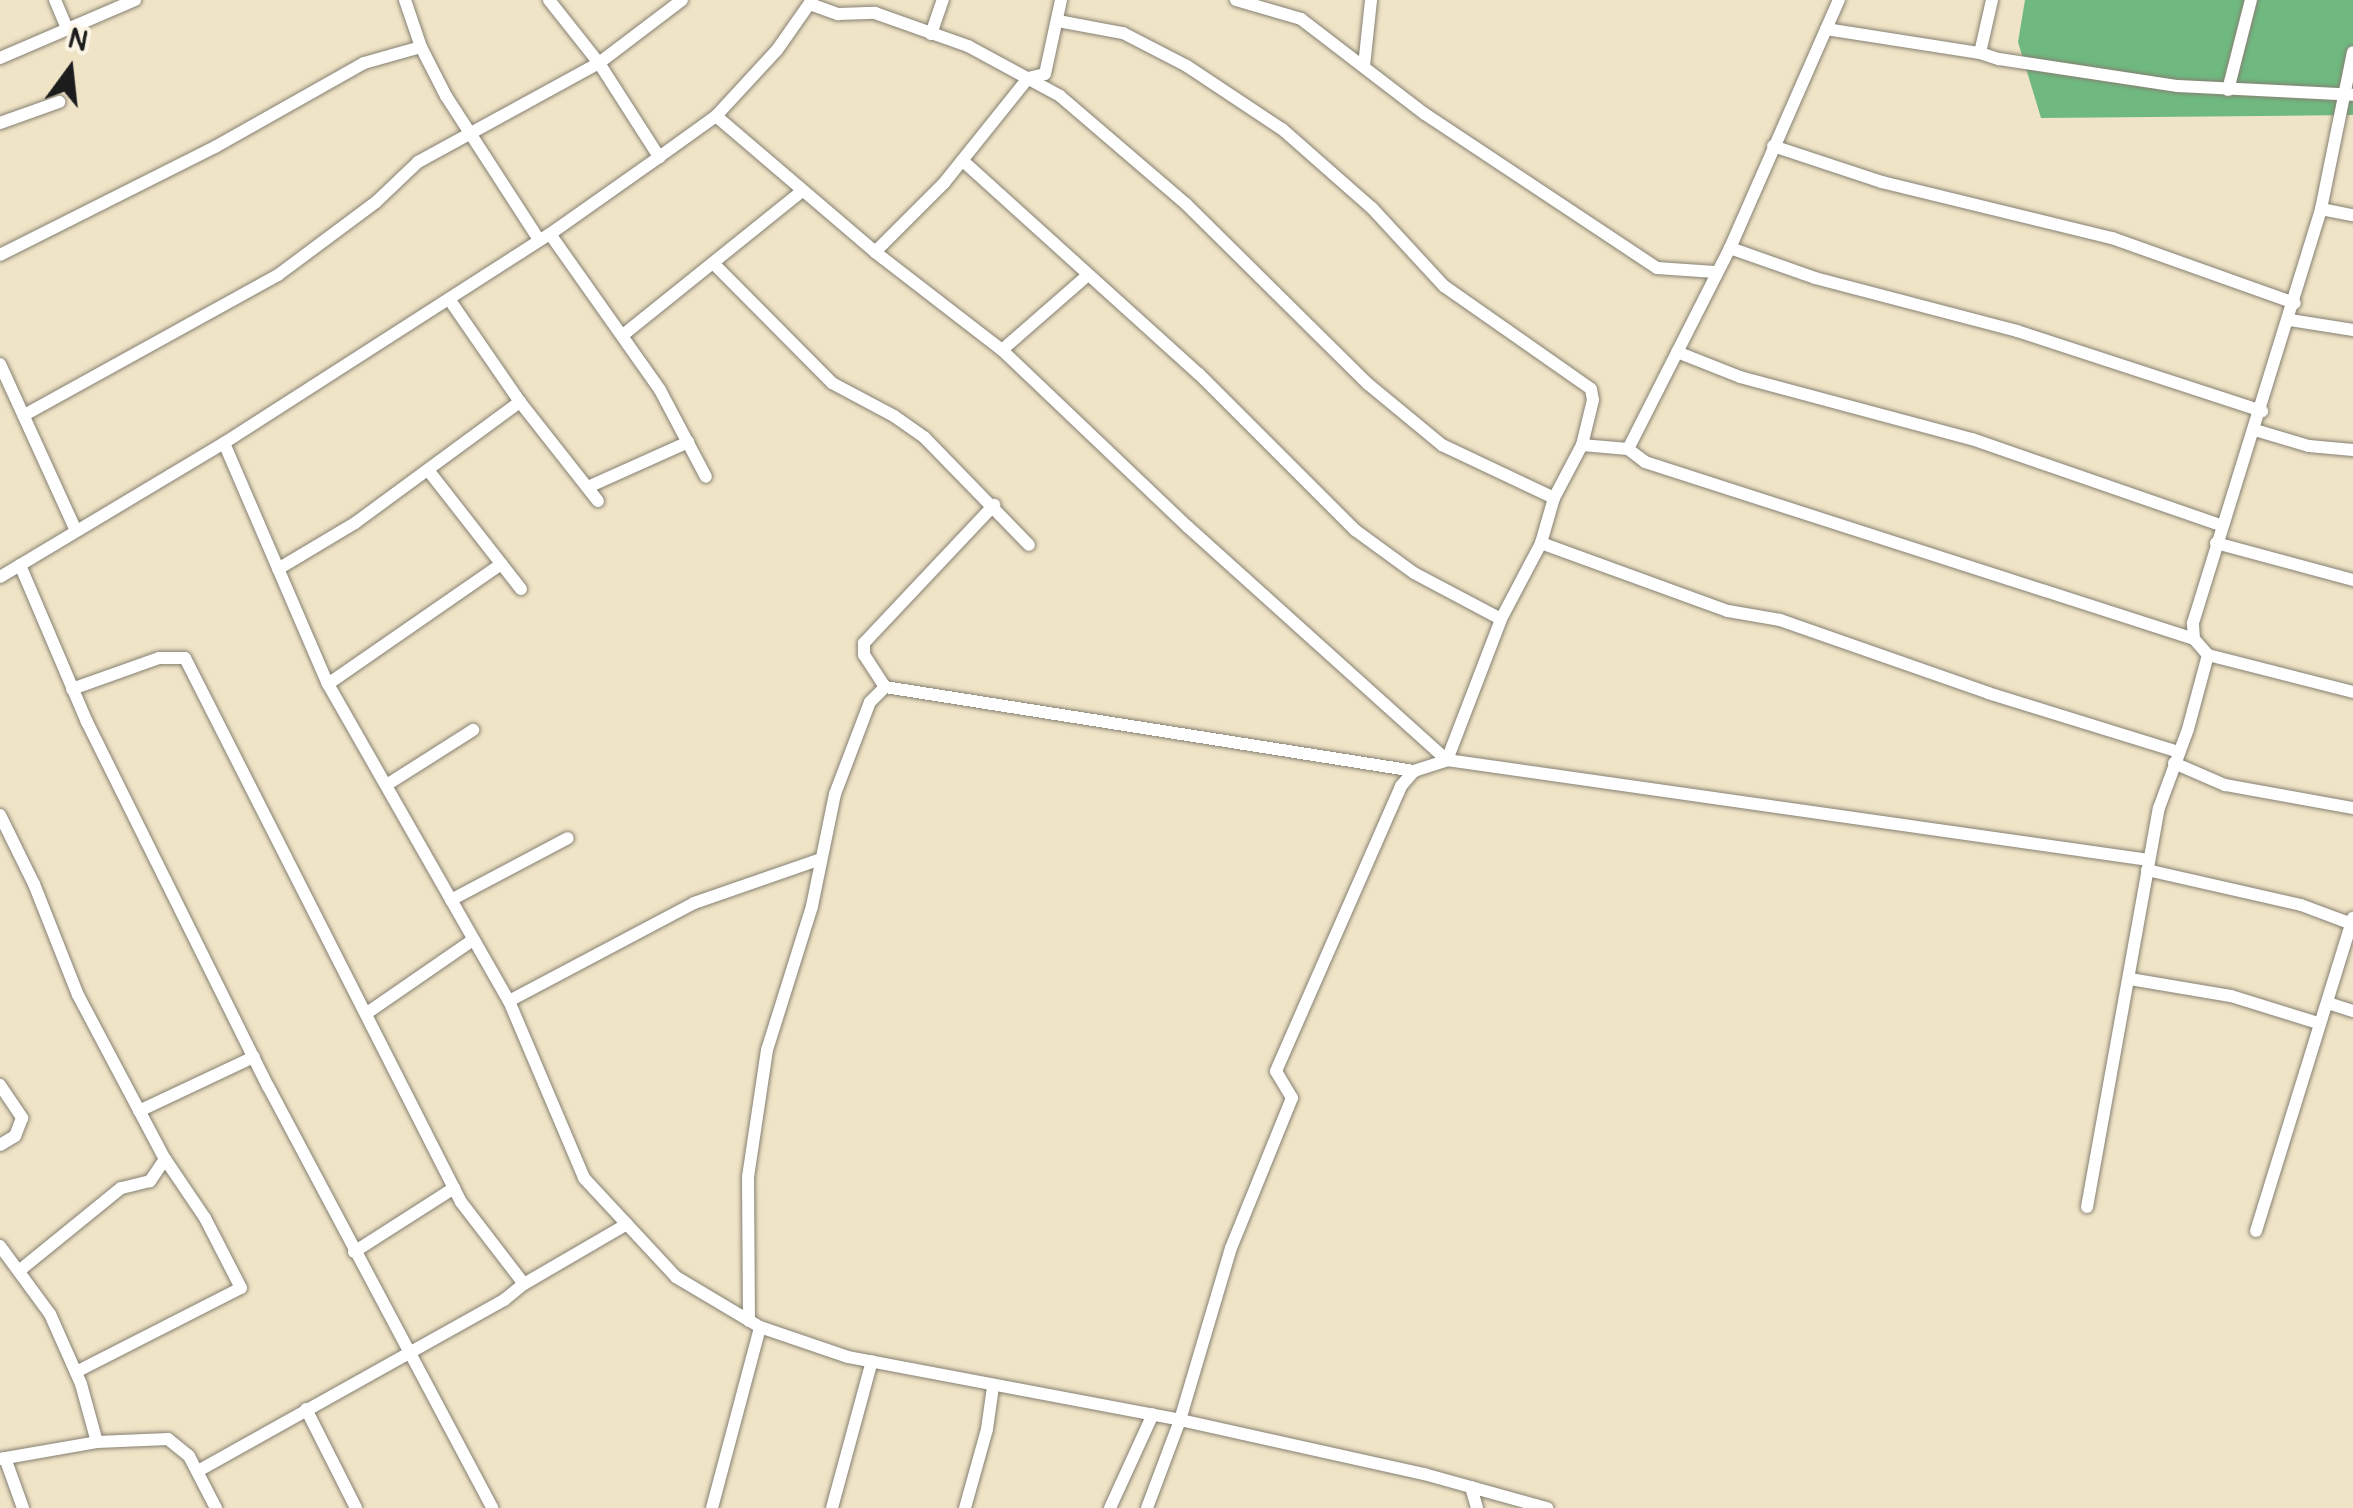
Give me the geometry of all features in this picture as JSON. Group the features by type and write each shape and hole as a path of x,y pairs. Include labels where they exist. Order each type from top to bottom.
{"street":[{"path":"56,0 67,28"},
{"path":"0,58 135,0"},
{"path":"406,0 421,47 472,135 545,237 623,335 706,477"},
{"path":"549,0 599,63 659,157"},
{"path":"26,414 278,275 376,202 406,171 599,63 682,0"},
{"path":"931,34 943,0"},
{"path":"875,252 963,161 1028,78 1045,74 1061,0"},
{"path":"1236,0 1301,19 1426,114 1657,268 1715,272"},
{"path":"1364,66 1371,0"},
{"path":"1628,449 1730,248 1839,0"},
{"path":"1980,54 1992,0"},
{"path":"2228,90 2251,0"},
{"path":"0,577 224,443 545,237 659,157 716,116 777,50 811,2 838,14 874,14 968,46 1060,96 1186,204 1368,384 1442,445 1554,498"},
{"path":"1058,22 1123,33 1187,66 1282,129 1372,208 1444,286 1591,389 1593,400 1582,445 1554,498 1541,543 1501,619 1447,760"},
{"path":"1826,29 2178,86 2348,96"},
{"path":"0,255 215,147 364,64 421,47"},
{"path":"2194,639 2193,623 2221,526 2262,411 2322,208 2348,96 2353,52"},
{"path":"0,123 59,102"},
{"path":"716,116 875,252 1002,350 1188,527 1447,760"},
{"path":"1774,146 1882,182 2112,238 2295,303"},
{"path":"963,161 1200,374 1355,530 1414,573 1501,619"},
{"path":"623,335 802,191"},
{"path":"2322,208 2353,215"},
{"path":"1730,248 1815,278 2086,352 2262,411"},
{"path":"714,264 832,383 926,438 1029,545"},
{"path":"1002,350 1088,275"},
{"path":"449,298 520,402 598,500"},
{"path":"2290,320 2353,330"},
{"path":"1677,352 1740,378 1972,439 2221,526"},
{"path":"0,364 76,531"},
{"path":"278,569 354,523 520,402"},
{"path":"2255,430 2309,446 2353,450"},
{"path":"588,488 688,442"},
{"path":"224,443 328,684 509,1000 584,1178 676,1277 754,1324 872,1362 1153,1414 1547,1508"},
{"path":"1582,445 1628,449 1645,462 2194,639 2208,655 2353,692"},
{"path":"428,470 521,590"},
{"path":"994,505 864,643 864,655 885,687 1414,771 1447,760 2148,865 2352,921 2256,1231"},
{"path":"1541,543 1728,611 1780,620 2176,757 2225,785 2353,808"},
{"path":"2216,543 2353,580"},
{"path":"328,684 501,564"},
{"path":"20,566 72,689 254,1056 406,1352 492,1508"},
{"path":"2088,1207 2159,808 2208,655"},
{"path":"72,689 159,658 185,658 454,1188 524,1284"},
{"path":"712,1508 754,1324 748,1177 767,1050 812,906 818,860 835,794 870,702 885,687"},
{"path":"388,784 473,730"},
{"path":"1147,1508 1180,1420 1231,1248 1292,1098 1276,1072 1402,786 1414,771"},
{"path":"0,816 4,833 34,884 78,995 139,1111 205,1218 241,1288 76,1372"},
{"path":"451,900 568,838"},
{"path":"509,1000 694,903 818,860"},
{"path":"366,1013 473,940"},
{"path":"2130,979 2232,996 2318,1023"},
{"path":"2328,1003 2353,1011"},
{"path":"139,1111 254,1056"},
{"path":"0,1085 22,1118 15,1136 0,1145"},
{"path":"20,1270 122,1188 150,1181 166,1159"},
{"path":"354,1252 454,1188"},
{"path":"198,1471 504,1300 524,1284 627,1224"},
{"path":"0,1246 50,1314 76,1372 98,1442"},
{"path":"832,1508 872,1362"},
{"path":"965,1508 987,1429 993,1386"},
{"path":"306,1409 356,1508"},
{"path":"1110,1508 1153,1414"},
{"path":"23,1508 3,1458 98,1442 168,1439 181,1446 216,1508"},
{"path":"1471,1487 1477,1508"}],"green space":[{"path":"2025,0 2353,0 2353,115 2041,118 2018,42"}]}
